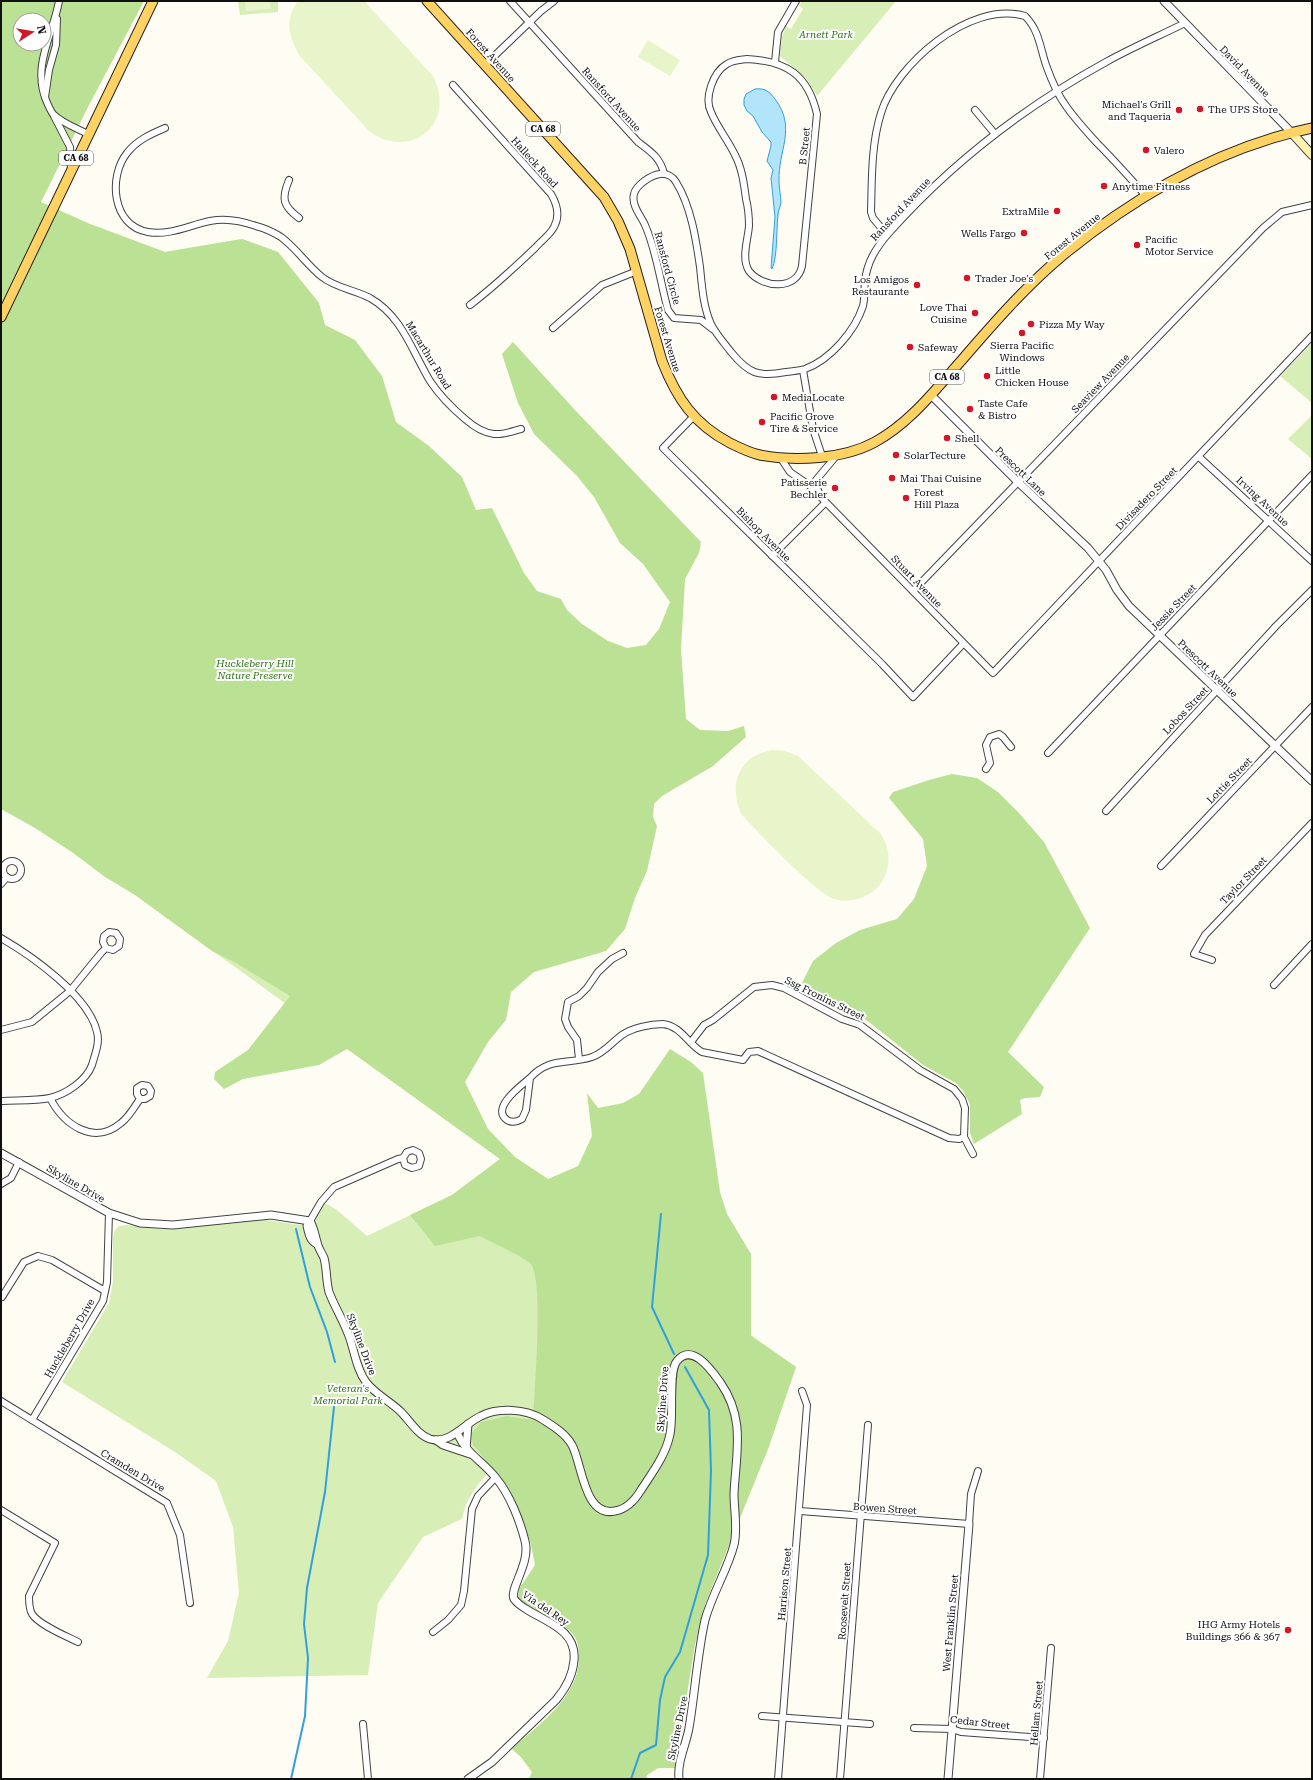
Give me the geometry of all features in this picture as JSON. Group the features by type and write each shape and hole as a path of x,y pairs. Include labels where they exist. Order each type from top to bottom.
{"main road":[{"name":"CA 68","path":"1,317 153,1"},
{"name":"Forest Avenue","path":"429,2 604,197 618,221 637,271 662,361 669,379 685,406 704,427 717,436 748,452 780,457 837,455 875,442 904,422 931,395 1001,317 1061,257 1106,222 1146,196 1178,178 1237,150 1291,132 1312,128"},
{"name":"David Avenue","path":"1291,132 1312,155"}],"street":[{"path":"45,98 49,70 56,45 59,1"},
{"name":"Ransford Avenue","path":"510,1 638,142 657,157 663,167 664,174 673,178 676,182 690,217 705,307 714,330 739,362 746,368 758,374 765,375 803,370 817,364 828,355 856,322 863,305 867,268 877,247 939,182 995,134 1057,90 1107,61 1185,23"},
{"path":"484,65 529,22 554,1"},
{"path":"775,62 778,32 781,24 796,1"},
{"name":"David Avenue","path":"1164,1 1291,132"},
{"path":"1008,6 1025,17 1036,31 1046,65 1057,90 1077,121 1146,196"},
{"path":"58,10 44,52 41,67 41,84 45,98 70,148 71,170"},
{"path":"887,235 873,218 871,212 873,151 881,112 894,81 912,54"},
{"name":"B Street","path":"739,60 775,62 802,80 811,95 816,114 801,273 794,281 778,284 770,283 756,277 748,270 745,258 748,213 742,176 735,154 709,108 712,84 716,75 723,66 739,60"},
{"name":"Halleck Road","path":"453,85 551,194 555,201 557,211 556,221 550,232 501,282 470,305"},
{"path":"975,110 995,134"},
{"path":"52,113 63,122 88,134"},
{"name":"Macarthur Road","path":"165,128 140,140 126,154 121,163 117,175 117,198 121,213 129,224 138,229 159,233 170,232 212,220 226,220 248,223 272,233 281,238 324,278 371,299 388,312 405,333 437,391 468,422 482,431 493,434 521,429"},
{"name":"Ransford Circle","path":"664,174 653,176 639,186 633,199 652,243 668,310 674,318 691,318 700,320 714,330"},
{"path":"289,180 284,194 284,200 289,210 299,218"},
{"name":"Seaview Avenue","path":"913,591 1262,228 1282,212 1312,205"},
{"path":"553,328 602,285 637,271"},
{"path":"691,318 699,316 705,307"},
{"name":"Divisadero Street","path":"994,673 1312,336"},
{"path":"803,370 813,429 822,456"},
{"name":"Prescott Lane","path":"931,395 1018,482 1088,548 1099,561"},
{"name":"Bishop Avenue","path":"694,416 663,448 913,696 964,644"},
{"name":"Stuart Avenue","path":"825,503 818,490 816,480 837,455"},
{"name":"Stuart Avenue","path":"780,457 787,468 809,485 825,503 994,673"},
{"name":"Irving Avenue","path":"1199,457 1312,561"},
{"name":"Jessie Street","path":"1048,753 1312,475"},
{"path":"772,556 825,503"},
{"name":"Prescott Avenue","path":"1099,561 1122,598 1312,781"},
{"name":"Lobos Street","path":"1106,811 1276,626 1312,590"},
{"name":"Lottie Street","path":"1161,866 1312,707"},
{"path":"986,770 990,763 986,745 990,737 999,734 1003,736 1011,747"},
{"name":"Taylor Street","path":"1212,960 1194,954 1205,935 1312,823"},
{"path":"1,884 7,877"},
{"path":"1,938 30,956 84,1005 92,1019 97,1033 98,1046 90,1069 84,1078 69,1090 50,1098 1,1101"},
{"path":"1274,986 1312,944"},
{"path":"1,1030 32,1022 70,991 106,948"},
{"path":"579,1059 577,1040 568,1027 565,1019 568,1002 579,996 587,988 598,972 612,959 623,953"},
{"name":"Ssg Fronins Street","path":"691,1042 704,1025 713,1020 754,987 766,984 784,988 842,1019 860,1025 925,1074 954,1089 962,1099 965,1108 964,1137"},
{"path":"530,1078 524,1116 518,1122 507,1120 503,1116 503,1105 508,1098 536,1072 550,1064 597,1056 622,1035 632,1030 663,1024 674,1028 681,1033 702,1052 743,1060 749,1052 758,1051 949,1138 959,1139 964,1137 974,1154"},
{"path":"50,1098 56,1110 69,1124 92,1133 104,1132 120,1124 132,1112 140,1099"},
{"name":"Skyline Drive","path":"1,1153 109,1213 140,1223 156,1225 271,1215 310,1221 307,1226 309,1234 312,1242 317,1244 324,1258 330,1294 349,1336 357,1364 367,1384 400,1411 423,1435 429,1439 436,1440 457,1433 483,1414 520,1411 537,1416 561,1432 573,1447 590,1498 603,1510 609,1512 616,1511 629,1505 638,1495 662,1456 668,1442 672,1421 672,1374 673,1368 678,1359 688,1355 700,1358 708,1366 726,1391 736,1414 737,1428 734,1495 735,1541 705,1621 688,1730 679,1767 679,1779"},
{"path":"310,1221 321,1202 334,1187 403,1158"},
{"path":"1,1184 10,1178 19,1162"},
{"name":"Huckleberry Drive","path":"32,1420 98,1311 105,1292 109,1213"},
{"path":"2,1297 24,1262 38,1256 52,1260 105,1292"},
{"name":"Harrison Street","path":"778,1779 800,1511 807,1405 802,1390"},
{"name":"Cramden Drive","path":"1,1401 167,1503 180,1535 190,1603"},
{"path":"436,1440 443,1445 469,1452 468,1424"},
{"name":"Roosevelt Street","path":"840,1779 868,1425"},
{"name":"Via del Rey","path":"457,1433 469,1452 496,1478 511,1504 525,1541 527,1549 523,1569 513,1591 514,1598 520,1606 567,1634 573,1644 575,1658 569,1680 563,1692 556,1700 489,1764 468,1779"},
{"name":"West Franklin Street","path":"948,1779 971,1494 978,1471"},
{"path":"433,1632 448,1620 460,1605 464,1591 472,1509 478,1496 496,1478"},
{"path":"1,1510 55,1543 29,1596 32,1614 40,1621 78,1642"},
{"name":"Bowen Street","path":"800,1511 969,1524"},
{"name":"Hellam Street","path":"1040,1779 1051,1648"},
{"path":"762,1716 870,1724"},
{"path":"363,1724 368,1779"},
{"name":"Cedar Street","path":"914,1728 952,1729 961,1732 1044,1738"}],"green space":[{"name":"Huckleberry Hill Nature Preserve","path":"1,1 144,1 88,107 41,202 90,224 165,252 242,239 278,252 319,303 325,325 355,340 382,376 396,422 429,446 462,477 476,510 492,508 524,573 537,591 561,599 567,610 582,624 608,641 627,648 646,645 659,629 670,602 643,564 620,543 594,497 577,476 534,434 518,403 502,354 513,342 574,409 701,542 699,553 685,579 681,649 686,719 700,730 728,731 744,726 746,737 713,766 662,796 654,804 653,817 657,826 647,871 635,898 625,929 606,951 534,972 511,992 506,1020 488,1042 465,1082 488,1129 515,1157 548,1179 578,1166 592,1136 587,1093 598,1108 623,1103 639,1094 670,1049 691,1062 703,1073 720,1192 727,1214 751,1254 751,1336 796,1367 768,1449 705,1604 695,1644 675,1768 658,1768 647,1775 646,1779 529,1779 532,1772 521,1757 512,1749 546,1719 566,1696 578,1669 579,1654 577,1641 571,1632 559,1622 524,1603 518,1597 520,1588 535,1565 530,1540 511,1492 473,1445 471,1434 481,1422 507,1416 533,1420 538,1314 535,1275 531,1264 528,1261 480,1236 435,1246 410,1215 452,1195 500,1159 347,1049 319,1065 243,1079 224,1089 214,1079 215,1072 248,1050 290,996 236,963 212,951 135,895 105,877 72,852 35,828 1,809"},
{"path":"238,1 278,1 278,12 240,15"},
{"path":"245,1 270,1 271,9 246,11"},
{"path":"298,1 364,1 433,76 439,93 439,109 434,122 426,133 414,140 400,142 385,139 369,131 299,55 293,42 290,28 291,14"},
{"name":"Arnett Park","path":"802,1 896,1 817,96 806,78 780,56 782,36 786,26 791,29 803,9 799,6"},
{"path":"648,40 680,60 670,76 638,57"},
{"path":"90,224 165,252 242,239 278,252 319,303 315,324 423,1083 509,1163 796,1367 768,1449 705,1604 695,1644 675,1768 658,1768 647,1775 646,1779 529,1779 532,1772 521,1757 512,1749 545,1720 566,1697 578,1670 579,1650 577,1641 572,1633 524,1603 518,1597 518,1592 522,1584 535,1565 535,1560 526,1530 514,1499 507,1486 493,1468 473,1491 466,1504 462,1519 423,1537 378,1603 368,1675 207,1678 228,1641 239,1593 233,1527 216,1481 175,1452 62,1382 109,1303 113,1281 113,1238 115,1230 119,1226 127,1225 174,1229 259,1219 301,1225 310,1221 315,1213 319,1213 325,1203 337,1210 367,1236 452,1195 500,1159 141,899 1,804 1,336"},
{"path":"1312,343 1312,403 1280,376"},
{"path":"1312,415 1312,459 1288,439"},
{"path":"773,750 785,751 798,756 881,834 888,850 888,867 880,884 869,894 848,901 841,901 825,894 786,861 741,814 737,803 736,792 736,782 739,773 752,758 761,753"},
{"path":"952,774 977,778 998,792 1019,813 1044,842 1090,928 1008,1052 1044,1087 1040,1097 1025,1098 1020,1100 1022,1114 974,1144 970,1133 970,1104 963,1091 956,1083 923,1065 869,1022 801,985 813,961 836,943 860,930 897,919 914,899 927,866 923,839 889,798 893,792"}],"water":[{"path":"755,89 762,89 766,91 775,99 785,120 786,130 779,170 781,203 778,214 775,257 772,269 775,217 771,178 773,170 767,161 771,142 762,132 753,116 747,111 744,105 746,94"}],"waterway":[{"path":"661,1214 652,1307 674,1354"},
{"path":"296,1229 310,1287 327,1332 335,1362"},
{"path":"631,1779 640,1753 656,1745 660,1700 665,1677 680,1652 708,1555 711,1471 709,1410 685,1367"},
{"path":"291,1779 305,1716 308,1658 304,1624 307,1588 325,1492 334,1407"}],"place":[{"name":"The UPS Store","path":"1200,109"},
{"name":"Michael's Grill and Taqueria","path":"1179,110"},
{"name":"Valero","path":"1146,150"},
{"name":"Anytime Fitness","path":"1104,186"},
{"name":"ExtraMile","path":"1057,211"},
{"name":"Wells Fargo","path":"1024,233"},
{"name":"Pacific Motor Service","path":"1137,245"},
{"name":"Trader Joe's","path":"967,278"},
{"name":"Los Amigos Restaurante","path":"917,285"},
{"name":"Love Thai Cuisine","path":"975,313"},
{"name":"Pizza My Way","path":"1031,324"},
{"name":"Sierra Pacific Windows","path":"1022,333"},
{"name":"Safeway","path":"910,347"},
{"name":"Little Chicken House","path":"987,376"},
{"name":"MediaLocate","path":"774,397"},
{"name":"Taste Cafe & Bistro","path":"970,409"},
{"name":"Pacific Grove Tire & Service","path":"762,422"},
{"name":"Shell","path":"947,438"},
{"name":"SolarTecture","path":"896,455"},
{"name":"Mai Thai Cuisine","path":"892,478"},
{"name":"Patisserie Bechler","path":"835,488"},
{"name":"Forest Hill Plaza","path":"906,498"},
{"name":"IHG Army Hotels Buildings 366 & 367","path":"1288,1630"}],"park label":[{"name":"Veteran's Memorial Park","path":"348,1394"}]}
